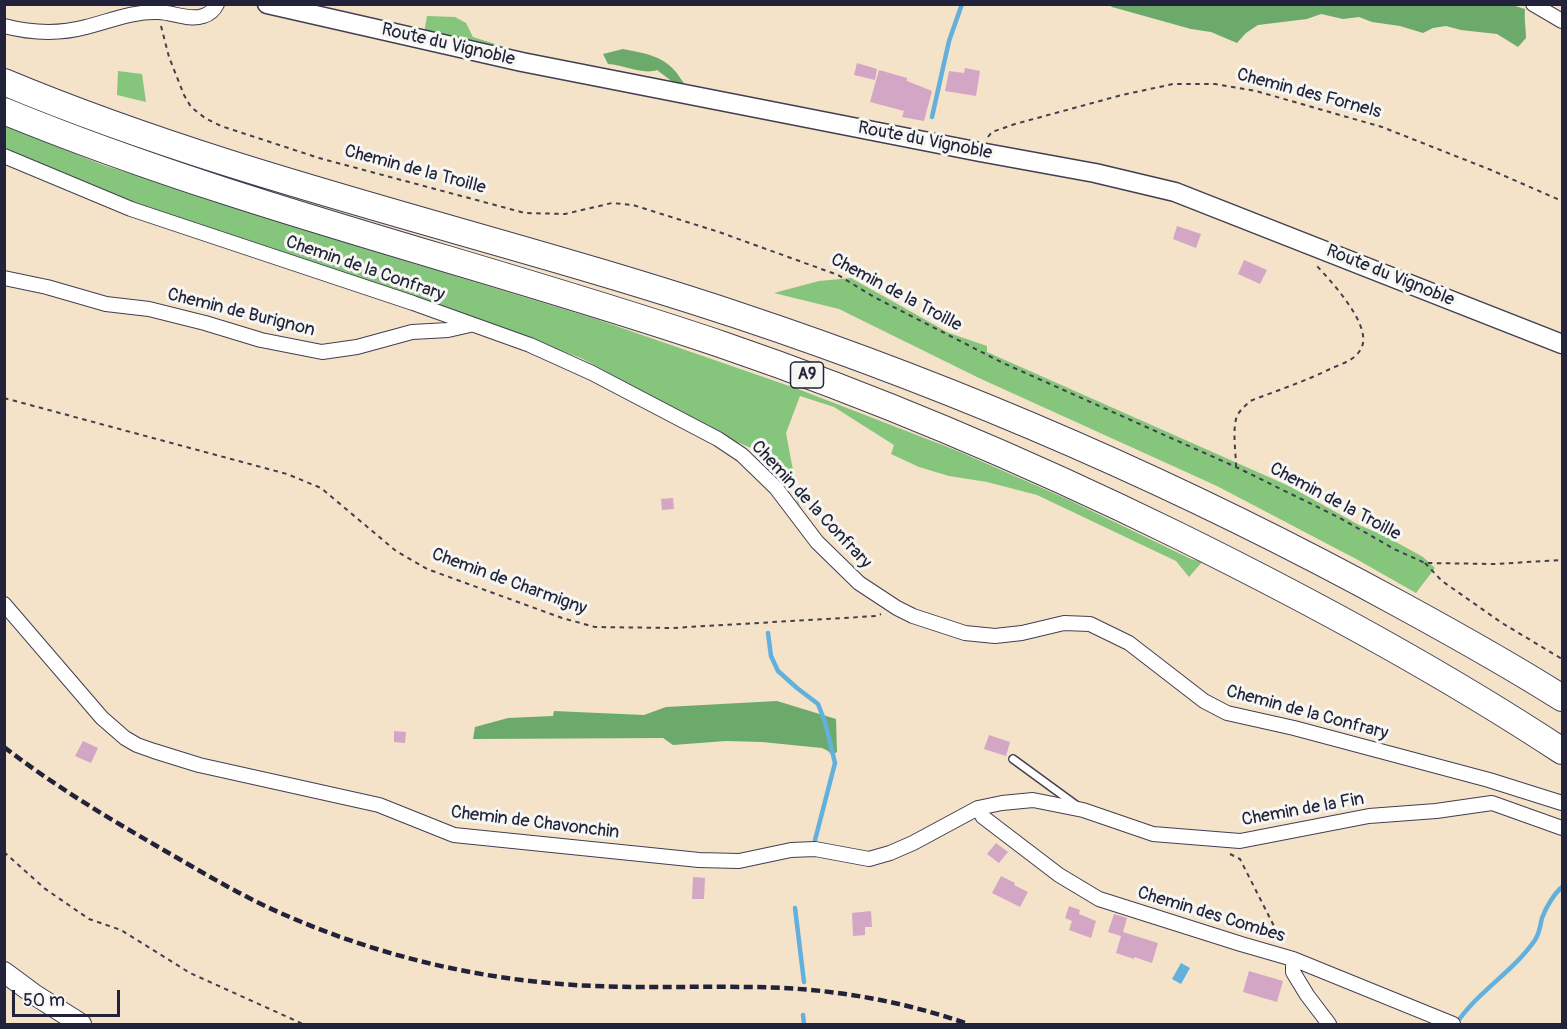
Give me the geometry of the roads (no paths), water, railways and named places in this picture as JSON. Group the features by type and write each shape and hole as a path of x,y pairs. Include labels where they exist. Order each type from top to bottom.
{"highway":[{"name":"A9","path":"4,82 136,132 221,160 579,265 736,314 872,362 943,390 1088,450 1282,542 1421,616 1563,698"},
{"name":"A9","path":"4,111 113,153 219,189 540,286 723,345 923,421 1067,483 1263,577 1412,660 1563,751"}],"main road":[{"path":"4,972 35,996 81,1024"}],"street":[{"path":"4,26 33,31 68,31 135,14 158,12 202,17 213,11 217,4"},
{"name":"Route du Vignoble","path":"267,4 522,62 1095,173 1175,192 1563,344"},
{"path":"1533,4 1563,21"},
{"name":"Chemin de la Confrary","path":"4,156 131,209 364,286 530,345 592,373 718,439 742,456 776,488 817,542 859,583 913,616 965,633 995,636 1022,633 1064,623 1090,624 1130,643 1204,701 1227,713 1294,728 1466,774 1563,803"},
{"name":"Chemin de Burignon","path":"4,278 47,287 106,304 149,309 261,340 322,352 357,347 412,332 448,330 470,324"},
{"name":"Chemin de Chavonchin","path":"4,604 102,718 120,734 137,744 199,765 379,805 454,835 699,860 739,861 791,850 814,849 868,859 913,843 978,808"},
{"name":"Chemin de la Fin","path":"978,808 1033,800 1083,810 1153,834 1239,841 1369,816 1436,812 1492,803 1563,828"},
{"name":"Chemin des Combes","path":"978,808 983,817 997,828 1059,875 1093,896 1293,959 1453,1024"},
{"path":"1293,959 1293,972 1329,1024"}],"lane":[{"path":"1013,759 1083,810"}],"water":[{"path":"1181,963 1190,968 1181,984 1172,979"}],"waterway":[{"path":"932,117 949,41 962,4"},
{"path":"768,633 771,656 778,671 818,704 835,763 815,840"},
{"path":"1456,1024 1537,937 1548,905 1562,887"},
{"path":"795,908 804,982"},
{"path":"803,1015 804,1024"}],"railway":[{"path":"4,747 97,811 239,893 324,931 390,953 458,970 526,981 584,986 774,988 831,992 887,1001 968,1024"}]}
